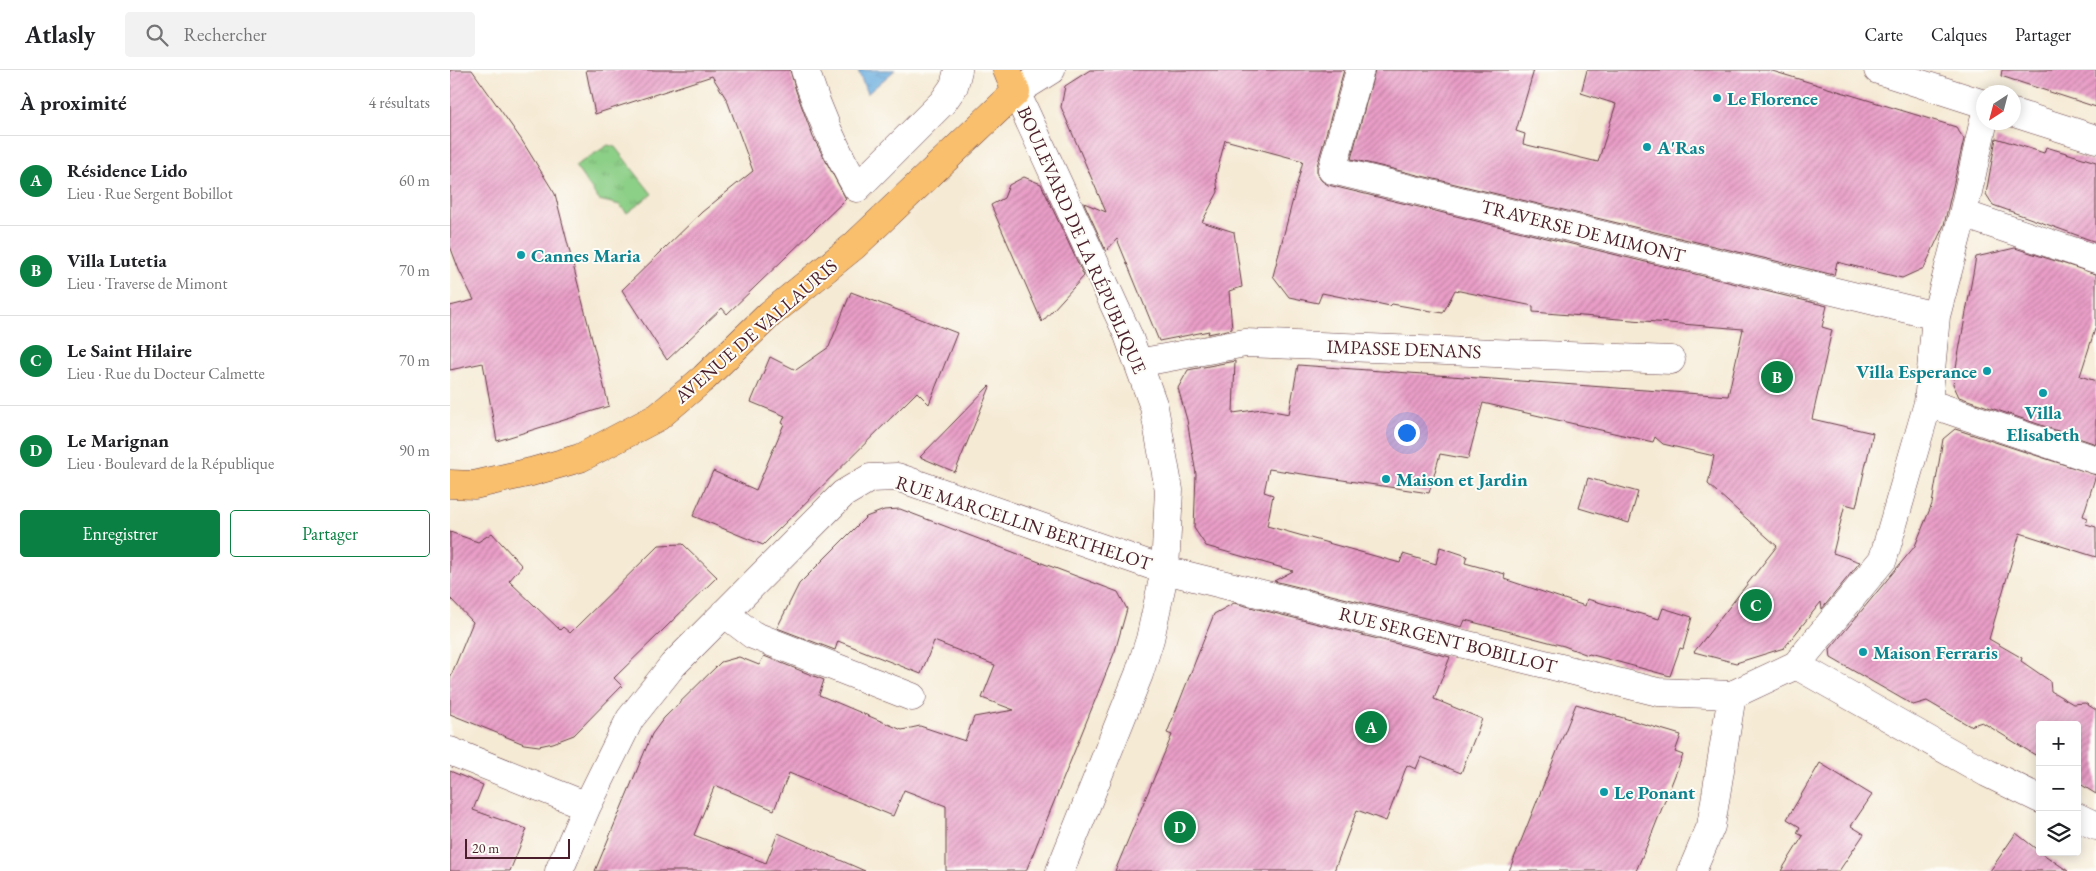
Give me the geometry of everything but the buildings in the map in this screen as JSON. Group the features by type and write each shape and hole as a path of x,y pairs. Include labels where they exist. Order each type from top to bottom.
{"main road":[{"name":"AVENUE DE VALLAURIS","path":"450,484 474,484 531,472 580,458 658,417 704,378 770,314 854,246 1011,81"}],"street":[{"path":"806,70 818,110 834,148 857,188 943,102 954,86 958,70"},
{"path":"1011,81 1051,70"},
{"name":"TRAVERSE DE MIMONT","path":"1360,70 1332,170 1936,316"},
{"path":"1892,72 1976,101"},
{"name":"BOULEVARD DE LA RÉPUBLIQUE","path":"1011,81 1128,334 1154,407 1169,490 1165,570 1150,639 1139,674 1060,871"},
{"path":"2021,115 2096,139"},
{"path":"1692,871 1711,826 1732,694 1796,664 1883,559 1928,403 1936,316 1963,214 1982,130"},
{"path":"1963,214 2096,259"},
{"name":"IMPASSE DENANS","path":"1138,363 1245,343 1671,360"},
{"path":"1928,403 2096,460"},
{"name":"RUE MARCELLIN BERTHELOT","path":"559,871 587,806 630,719 673,665 724,613 843,494 870,478 897,477 1165,570"},
{"name":"RUE SERGENT BOBILLOT","path":"1165,570 1658,692 1732,694"},
{"path":"724,613 753,635 912,697"},
{"path":"1796,664 1987,773 2036,797"},
{"path":"450,751 587,806"},
{"path":"2081,819 2096,826"}],"green space":[{"path":"608,145 615,147 652,194 627,213 620,205 599,200 575,166"}],"water":[{"path":"858,70 895,70 867,94"}],"place":[{"name":"Le Florence","path":"1717,98"},
{"name":"A'Ras","path":"1647,147"},
{"name":"Cannes Maria","path":"521,255"},
{"name":"Villa Esperance","path":"1987,371"},
{"name":"Villa Lutetia","path":"1777,377"},
{"name":"Villa Elisabeth","path":"2043,393"},
{"name":"Maison et Jardin","path":"1386,479"},
{"name":"Le Saint Hilaire","path":"1756,605"},
{"name":"Maison Ferraris","path":"1863,652"},
{"name":"Résidence Lido","path":"1371,727"},
{"name":"Le Ponant","path":"1604,792"},
{"name":"Le Marignan","path":"1180,827"}]}
